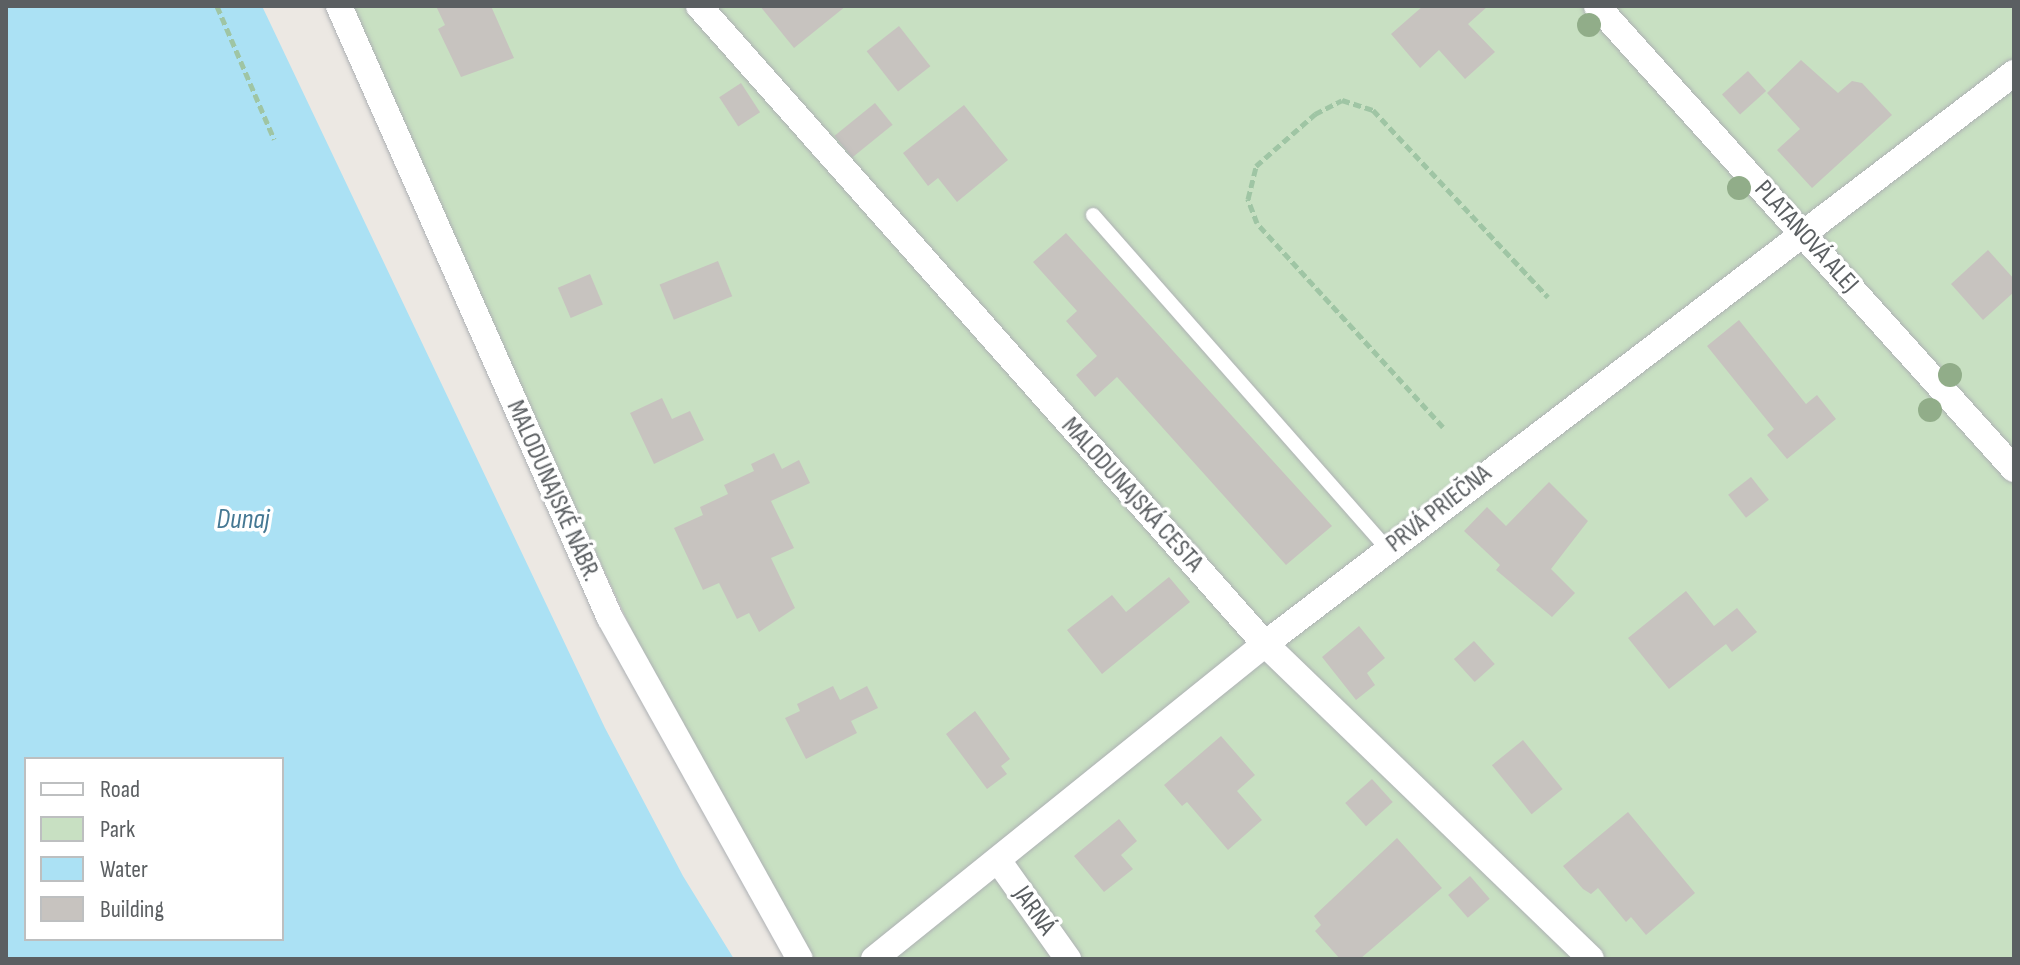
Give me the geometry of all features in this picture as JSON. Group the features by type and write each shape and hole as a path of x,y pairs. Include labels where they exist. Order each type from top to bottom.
{"street":[{"name":"MALODUNAJSKÉ NÁBR.","path":"339,6 420,199 610,618 800,959"},
{"name":"MALODUNAJSKÁ CESTA","path":"699,6 1265,644 1591,959"},
{"name":"PLATANOVÁ ALEJ","path":"1597,6 2014,469"},
{"name":"PRVÁ PRIEČNA","path":"874,959 1000,863 1265,644 1387,549 2014,73"},
{"name":"JARNÁ","path":"1000,863 1068,959"}],"lane":[{"path":"1093,215 1387,549"}],"path":[{"path":"217,6 274,139"},
{"path":"1443,427 1257,223 1248,199 1256,166 1315,114 1342,100 1373,110 1548,297"}],"green space":[{"path":"352,6 2014,6 2014,959 812,959 661,693 430,196"}],"water":[{"name":"Dunaj","path":"6,6 262,6 605,728 683,876 734,959 6,959"}],"building":[{"path":"436,6 491,6 514,58 461,77 438,29 445,25"},
{"path":"760,6 846,6 794,48"},
{"path":"1423,6 1488,6 1468,24 1495,52 1465,79 1439,50 1420,68 1391,34"},
{"path":"899,26 930,66 898,91 867,51"},
{"path":"1801,60 1838,93 1852,81 1862,83 1892,115 1812,188 1777,150 1800,129 1767,93"},
{"path":"1748,71 1766,91 1740,114 1722,94"},
{"path":"741,83 760,112 738,127 719,97"},
{"path":"875,103 893,125 852,157 835,136"},
{"path":"964,105 1008,160 957,202 938,178 928,186 903,153"},
{"path":"1066,233 1332,526 1286,565 1117,377 1095,397 1076,375 1097,356 1066,321 1077,311 1033,262"},
{"path":"1988,250 2014,279 2014,292 1983,320 1951,284"},
{"path":"718,261 732,296 674,320 660,285"},
{"path":"590,274 603,304 571,318 558,288"},
{"path":"1739,320 1806,404 1817,395 1836,419 1787,459 1767,435 1774,429 1707,346"},
{"path":"662,398 672,419 690,411 704,440 654,464 630,413"},
{"path":"774,453 782,469 799,460 810,483 771,501 794,548 771,558 795,608 759,632 749,613 737,619 719,583 703,590 674,528 703,515 700,507 728,494 724,485 754,471 751,464"},
{"path":"1751,477 1769,500 1746,518 1728,495"},
{"path":"1549,482 1588,521 1551,569 1575,593 1552,617 1496,570 1500,565 1464,531 1487,507 1506,526"},
{"path":"1169,577 1190,602 1102,674 1067,630 1112,595 1126,612"},
{"path":"1686,591 1714,626 1737,608 1757,632 1732,652 1726,644 1669,689 1628,638"},
{"path":"1359,626 1385,658 1367,673 1375,685 1356,700 1322,657"},
{"path":"1474,641 1495,664 1475,682 1454,659"},
{"path":"833,686 840,700 867,686 878,708 851,721 857,733 806,759 785,718 800,711 797,704"},
{"path":"975,711 1010,759 1001,766 1007,774 987,789 946,734"},
{"path":"1221,736 1255,775 1237,791 1262,820 1228,850 1187,802 1182,806 1164,785"},
{"path":"1523,740 1563,789 1532,814 1492,765"},
{"path":"1372,779 1393,802 1366,826 1345,803"},
{"path":"1628,812 1695,893 1646,935 1631,917 1626,922 1598,888 1591,894 1583,889 1563,866"},
{"path":"1119,819 1137,841 1121,855 1133,869 1104,892 1074,856"},
{"path":"1397,838 1442,888 1360,959 1340,959 1315,931 1321,925 1314,916"},
{"path":"1470,876 1490,899 1468,918 1448,895"}]}
